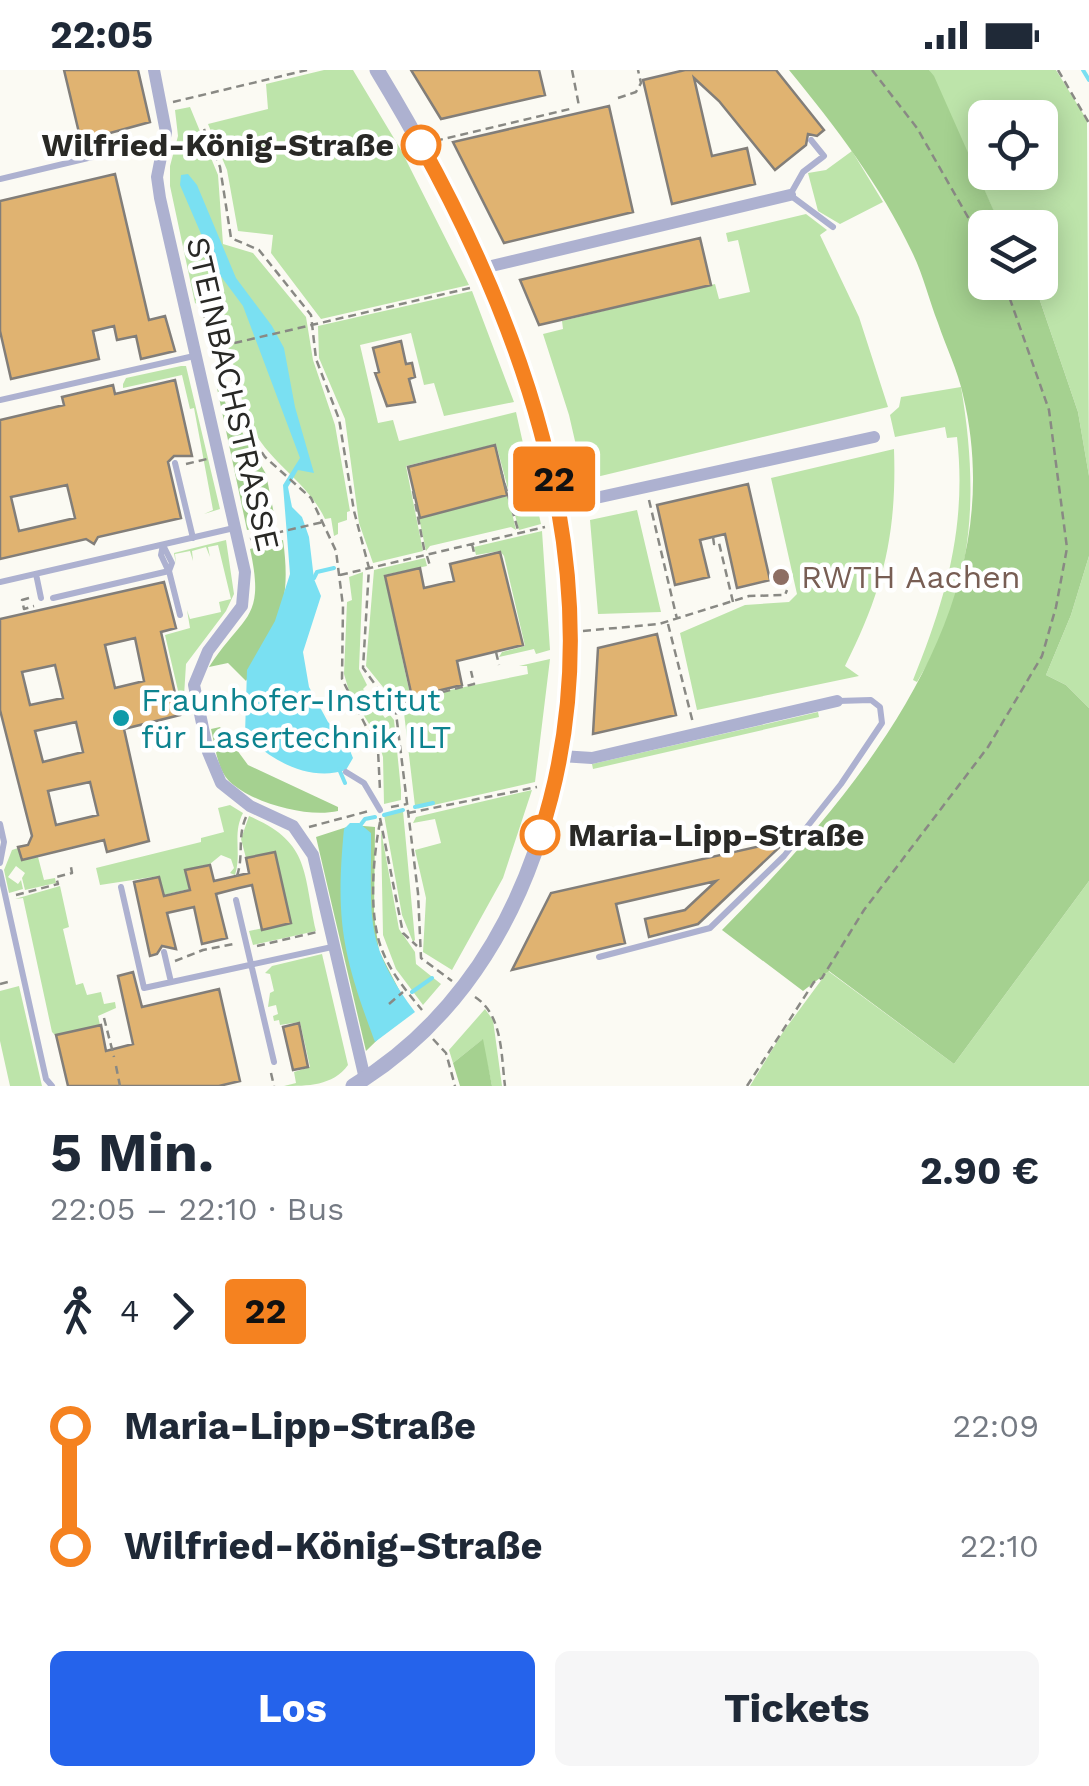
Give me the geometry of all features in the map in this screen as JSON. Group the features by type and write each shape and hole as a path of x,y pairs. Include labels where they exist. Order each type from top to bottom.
{"street":[{"name":"STEINBACHSTRASSE","path":"154,70 166,132 157,177 246,588 242,606 208,650 194,685 212,767 221,783 250,806 293,826 301,835"},
{"path":"301,835 313,855 359,1082 426,1030 463,990 502,928 527,874 561,756 569,631 562,524 534,402 487,276 421,145 377,70"},
{"path":"487,276 790,195"},
{"path":"559,506 874,437"},
{"path":"561,756 592,758 837,702"}],"lane":[{"path":"811,140 824,156 804,172 790,195 833,227"},
{"path":"0,179 130,148 147,147 162,156"},
{"path":"0,400 195,356"},
{"path":"175,464 192,538"},
{"path":"0,582 192,538 237,535"},
{"path":"163,545 163,565 169,571 180,615"},
{"path":"53,598 169,571"},
{"path":"36,574 41,599"},
{"path":"599,957 704,932 784,856 842,784 882,723 880,706 871,700 837,702"},
{"path":"346,772 364,783 381,812"},
{"path":"0,824 4,842 0,863"},
{"path":"0,872 46,1079 52,1086"},
{"path":"121,887 144,988 333,946"},
{"path":"236,900 274,1062"},
{"path":"164,952 170,982"}],"path":[{"path":"162,105 307,70"},
{"path":"421,145 577,107 572,70"},
{"path":"618,98 636,92 641,83 638,70"},
{"path":"872,70 917,128 968,218"},
{"path":"1058,70 1089,124"},
{"path":"204,130 220,167 231,238 259,250 298,297 342,430 354,511 370,568 363,668 396,712 418,893 421,958 488,1006 496,1021 506,1086"},
{"path":"224,345 487,276"},
{"path":"748,1086 780,1031 814,982 822,978 864,910 988,747 1042,656 1067,548 1049,410 1010,300"},
{"path":"183,304 207,314 224,345 250,430 265,457 311,498 336,551 342,679 378,750 381,812 376,913 381,947 421,1008"},
{"path":"175,464 201,460"},
{"path":"501,470 518,533"},
{"path":"646,488 677,620"},
{"path":"413,491 430,566"},
{"path":"237,535 273,534 322,522"},
{"path":"340,575 562,524"},
{"path":"712,537 714,544 719,543 732,602"},
{"path":"472,544 475,558"},
{"path":"569,631 667,622 732,602 774,593 785,595 787,590"},
{"path":"667,622 674,634 696,734"},
{"path":"496,652 499,665"},
{"path":"391,705 474,684 470,671"},
{"path":"408,814 539,788"},
{"path":"301,835 308,826 407,804"},
{"path":"236,876 242,860 239,834 250,806"},
{"path":"381,812 403,932 419,947"},
{"path":"18,894 58,884 56,876 72,870 74,882"},
{"path":"166,963 230,944 246,946 330,929"},
{"path":"0,984 24,978"},
{"path":"390,1004 406,990"},
{"path":"104,1018 114,1057"},
{"path":"426,1030 446,1054 454,1084"},
{"path":"116,1066 120,1086"},
{"path":"271,1072 274,1086"}],"green space":[{"path":"324,70 353,70 401,150 469,285 321,319 271,253 273,235 238,231 227,170 208,124 268,109 266,84"},
{"path":"789,70 929,70 934,76 968,153 968,190 985,190 993,210 968,210 968,300 1040,300 1078,412 1089,476 1089,556 1071,615 1046,675 1066,685 1089,708 1089,881 954,1064 829,971 803,991 722,930 825,817 873,755 914,690 946,621 966,548 973,473 961,386 916,260 872,180"},
{"path":"929,70 1056,70 1087,120 1089,476 1078,412 1040,300 1058,300 1058,210 993,210 984,190 1058,190 1058,100 968,100 968,155"},
{"path":"190,107 218,175 223,244 253,253 306,317 313,360 335,425 350,511 347,520 338,523 338,534 334,536 331,518 325,519 308,493 256,435 225,340 208,312 195,303 170,186 170,166 178,136 175,110"},
{"path":"852,151 883,202 840,224 818,211 808,173 826,170"},
{"path":"806,214 827,230 820,235 859,317 888,407 584,480 569,415 543,334 563,329 562,321 715,284 719,299 750,292 738,240 728,242 726,233"},
{"path":"472,291 514,402 444,416 434,383 424,385 411,333 360,345 378,423 393,420 399,441 516,412 541,524 519,530 496,444 406,466 423,551 373,563 359,523 345,419 319,358 318,326"},
{"path":"186,366 220,509 204,514 213,510 194,408 190,409 182,375 123,388 126,378"},
{"path":"961,387 970,465 968,539 951,611 917,682 913,680 944,591 956,531 957,437 947,438 945,427 895,437 890,415 899,407 901,397"},
{"path":"217,388 266,474 276,524 247,530"},
{"path":"894,449 893,508 885,561 869,612 845,666 859,676 697,710 680,633 745,605 789,602 797,594 771,478"},
{"path":"508,496 516,530 511,527 430,546 426,551 419,518"},
{"path":"637,510 661,612 598,614 590,520"},
{"path":"542,531 550,650 536,654 534,649 499,657 502,652 525,646 504,556 500,551 476,555 474,547"},
{"path":"226,540 234,594 226,611 186,664 183,712 165,635 190,628 187,610 190,619 221,612 219,602 231,599 218,545 208,547 210,557 206,547 192,551 193,561 190,551 175,554 176,564 174,553"},
{"path":"283,540 286,582 280,615 246,681 228,663 209,667 253,604 250,549"},
{"path":"1089,556 1089,708 1066,685 1046,675 1071,615"},
{"path":"425,558 427,566 384,575 411,698 528,674 527,666 519,666 550,659 535,782 416,809 433,803 415,806 404,713 366,666 374,570"},
{"path":"363,572 359,669 367,685 363,689 385,718 390,715 394,720 401,790 401,800 384,804 383,757 377,737 349,691 344,674 347,602 352,600 349,577"},
{"path":"818,712 819,717 593,769 592,764"},
{"path":"220,727 248,765 338,807 338,811 281,807 239,789 225,776 219,763 211,729"},
{"path":"532,790 503,878 452,970 423,952 426,898 415,850 441,843 435,819 413,823 416,817"},
{"path":"230,805 243,813 238,828 235,875 230,873 234,868 231,859 221,855 210,864 185,870 189,889 164,895 159,876 100,885 96,868 201,842 201,838 224,832 218,808"},
{"path":"403,811 413,942 402,915 384,815"},
{"path":"249,816 269,826 294,848 305,875 316,931 253,945 249,931 291,922 275,852 246,858 241,839"},
{"path":"353,825 375,827 374,915 379,951 409,1009 366,1051 316,837"},
{"path":"381,830 399,929 415,952 416,964 441,984 423,1005 396,969 383,935"},
{"path":"18,848 21,860 38,857 44,880 55,878 56,883 25,890 25,873 16,866 8,877 18,884 21,880 23,889 9,893 4,870 12,850"},
{"path":"1089,881 1089,1086 750,1086 783,1032 828,971 954,1064"},
{"path":"60,886 69,927 63,929 76,985 83,983 87,995 101,992 104,1004 115,1002 116,1008 98,1016 100,1025 57,1037 52,1032 23,898 15,899"},
{"path":"322,954 348,1065 327,1081 284,1086 296,1083 294,1072 310,1067 300,1022 280,1025 279,1020 274,1021 273,1016 278,1014 276,1005 268,1007 270,993 274,991 270,974 265,973 272,966"},
{"path":"19,986 42,1086 10,1086 0,1041 0,991"},
{"path":"485,1009 493,1020 502,1086 492,1086 482,1040 453,1063 449,1050"},
{"path":"483,1039 492,1086 460,1086 453,1063"}],"water":[{"path":"188,174 197,185 236,278 284,348 295,407 314,473 298,470 288,487 292,507 302,517 309,537 314,579 321,596 303,652 309,687 328,722 346,741 353,758 346,770 319,773 291,767 266,753 245,734 247,670 275,621 290,574 283,485 300,458 243,306 217,271 180,185 181,175"},
{"path":"350,823 359,823 371,833 371,908 378,946 415,1012 375,1042 355,986 341,915 344,829"}],"building":[{"path":"64,70 138,70 150,122 81,141"},
{"path":"411,70 539,70 545,95 441,119"},
{"path":"685,70 776,70 824,130 817,136 808,134 806,145 775,170 719,101 694,78 712,156 747,148 755,184 672,204 643,80"},
{"path":"609,106 633,212 504,243 453,142"},
{"path":"115,174 149,320 165,316 175,351 141,359 136,336 117,340 114,326 93,331 99,359 11,379 0,331 0,201"},
{"path":"700,238 711,285 539,325 520,280"},
{"path":"401,341 406,364 412,363 415,377 409,379 415,402 387,406 375,373 379,372 373,348"},
{"path":"175,380 192,456 174,456 168,462 181,518 98,537 94,544 86,539 0,559 0,420 64,405 62,397 113,385 115,394","holes":["67,485 75,518 19,531 11,497"]},
{"path":"495,445 507,495 420,518 408,467"},
{"path":"748,484 770,580 737,588 725,534 700,540 709,577 675,585 657,505"},
{"path":"500,552 523,645 457,661 462,685 412,697 385,576 420,568 424,588 454,581 450,564"},
{"name":"Fraunhofer-Institut für Lasertechnik ILT","path":"164,582 176,628 161,632 180,715 124,729 149,841 107,852 104,840 22,860 18,847 28,845 32,836 0,710 0,619","holes":["135,638 144,681 115,688 105,645","55,665 63,698 30,705 22,672","76,722 83,752 43,762 35,731","90,782 98,815 56,825 48,791"]},
{"path":"657,634 676,715 593,734 598,648"},
{"path":"787,840 698,924 649,937 645,919 685,910 716,881 616,904 625,943 512,970 551,893"},
{"path":"275,852 291,923 262,930 252,885 239,888 216,894 227,938 202,944 194,907 167,913 176,949 162,946 150,956 134,882 159,877 164,896 190,890 185,870 210,865 214,881 249,873 246,858"},
{"path":"133,972 142,1007 219,989 240,1081 219,1086 68,1086 56,1035 101,1025 106,1051 133,1044 118,976"},
{"path":"299,1023 308,1067 293,1070 283,1027"}],"waterway":[{"path":"1083,70 1089,80"},
{"path":"314,578 317,572 334,568"},
{"path":"339,769 345,783"},
{"path":"415,807 433,803"},
{"path":"384,815 403,810"},
{"path":"359,827 365,819 375,817"},
{"path":"412,992 432,978"}],"bus line":[{"name":"22","path":"421,145 483,268 518,354 546,441 559,506 569,602 570,663 561,756 540,835"}],"place":[{"name":"Wilfried-König-Straße","path":"421,145"},
{"name":"RWTH Aachen","path":"781,577"},
{"name":"Fraunhofer-Institut für Lasertechnik ILT","path":"121,718"},
{"name":"Maria-Lipp-Straße","path":"540,835"}]}
